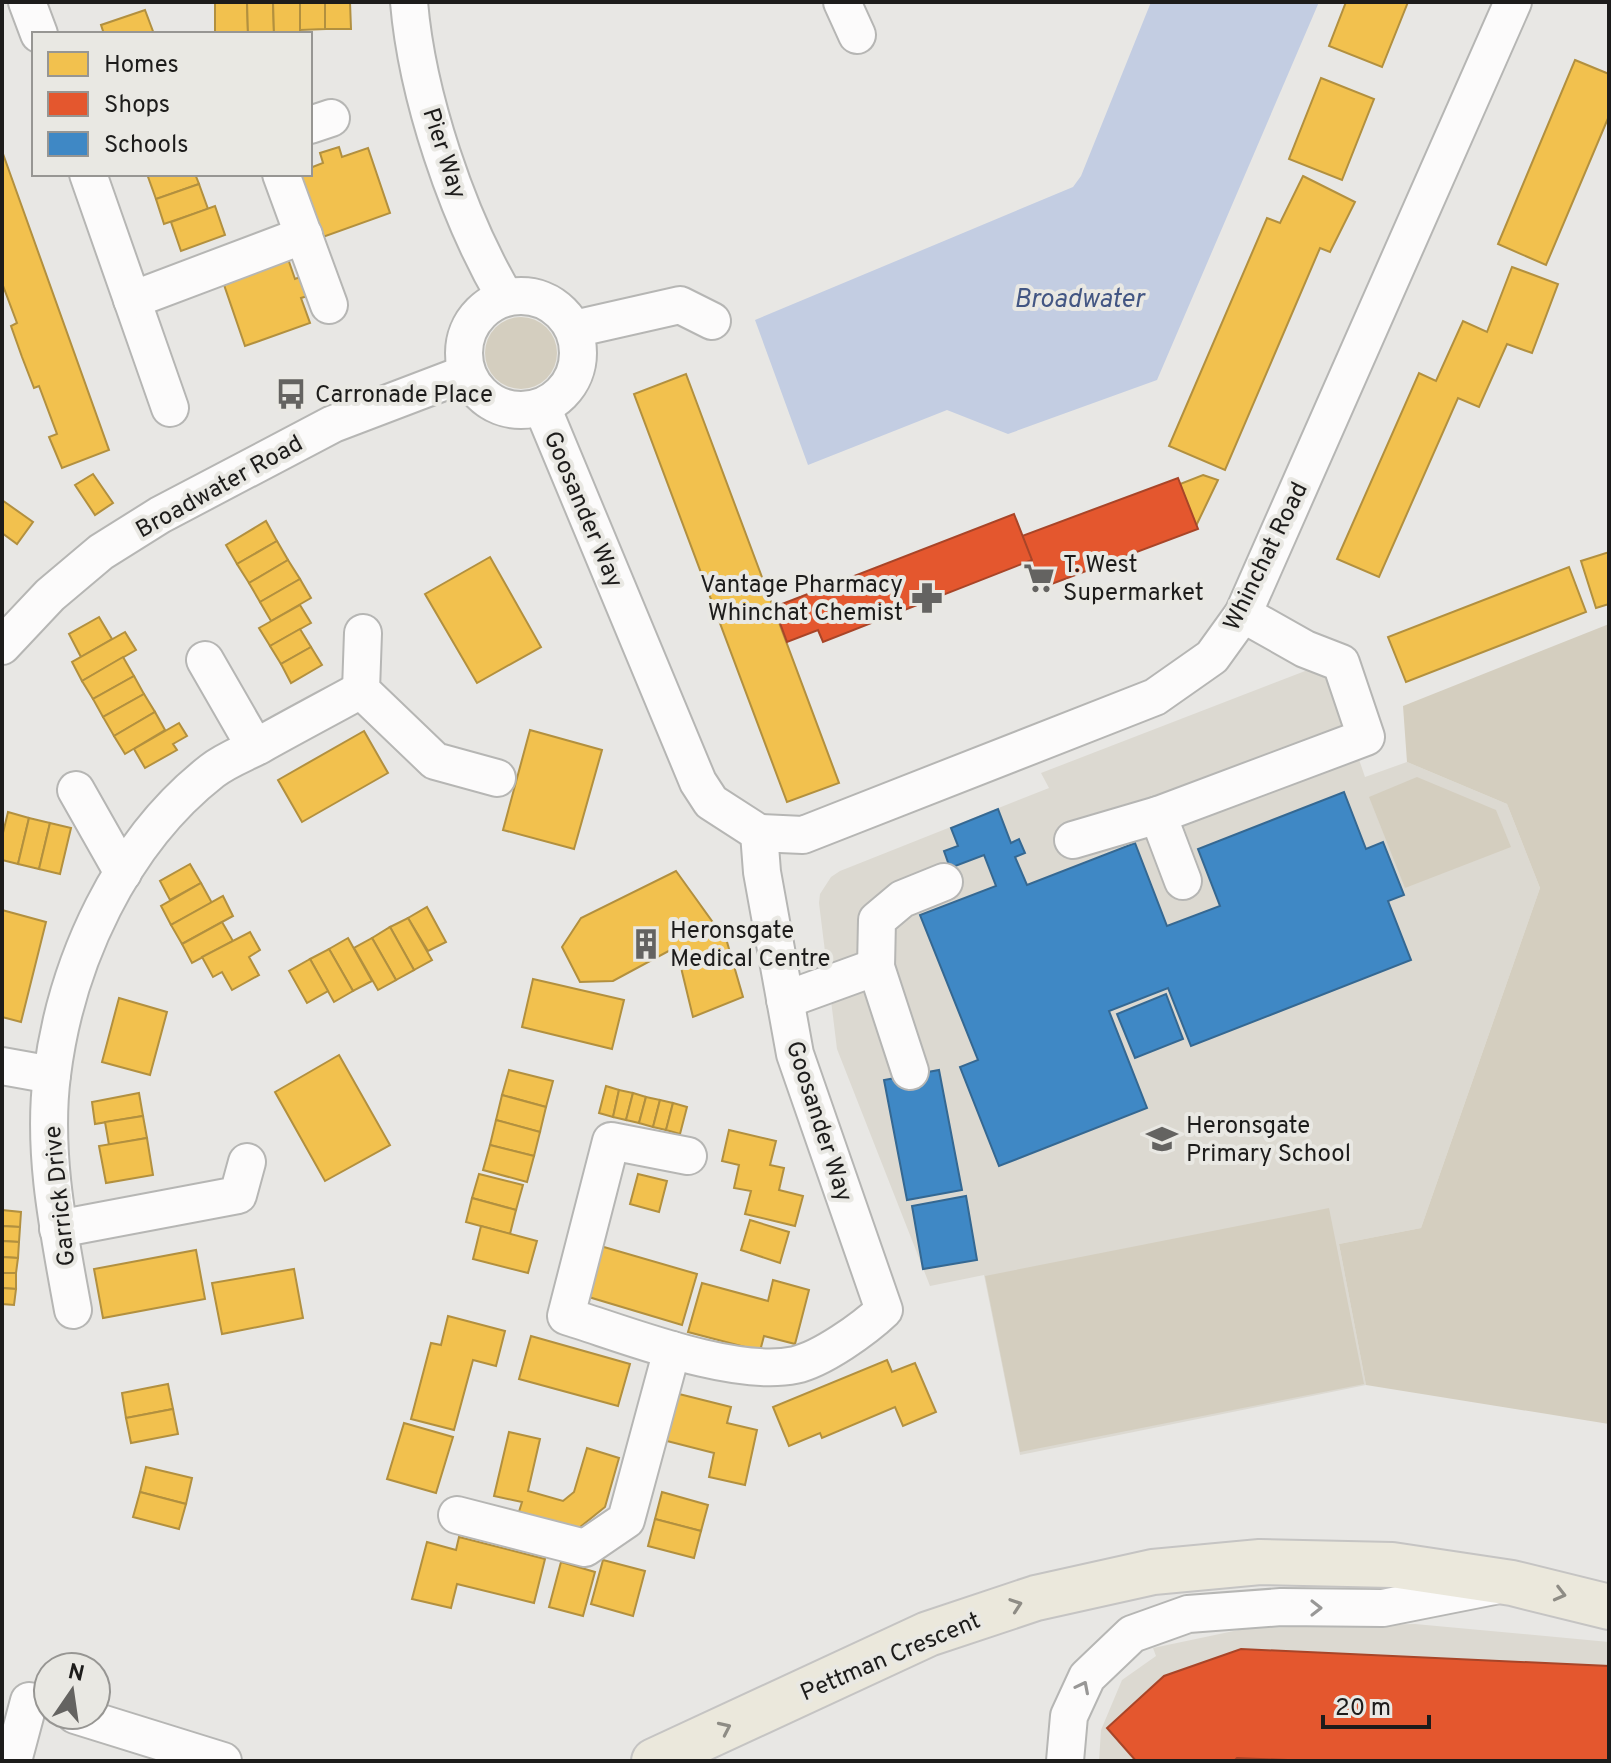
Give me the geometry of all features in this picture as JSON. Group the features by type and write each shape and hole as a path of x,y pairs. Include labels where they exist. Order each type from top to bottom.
{"main road":[{"name":"Pettman Crescent","path":"654,1761 928,1634 1036,1598 1153,1572 1260,1562 1392,1565 1512,1583 1609,1607"}],"street":[{"name":"Pier Way","path":"409,2 414,41 436,129 460,201 487,266 505,297"},
{"path":"842,2 857,35"},
{"name":"Whinchat Road","path":"759,833 803,835 1155,697 1212,657 1243,614 1513,2"},
{"path":"89,176 170,408"},
{"path":"282,176 329,305"},
{"path":"132,300 304,235"},
{"path":"525,295 546,301 562,312 574,329 579,347 574,375 558,397 542,407 524,411 506,409 489,402 476,389 467,373 463,355 465,336 474,319 488,306 505,297 525,295"},
{"path":"574,329 680,305 712,321"},
{"name":"Broadwater Road","path":"2,646 50,595 91,561 160,515 333,424 467,373"},
{"name":"Goosander Way","path":"542,407 698,782 711,802 759,833 762,872 795,1054 884,1310 860,1333 797,1365 755,1369 672,1350 566,1316 611,1141 688,1156"},
{"path":"1073,840 1158,815 1366,737 1341,663 1305,649 1243,614"},
{"path":"363,633 361,690 435,761 497,778"},
{"path":"205,660 255,747"},
{"name":"Garrick Drive","path":"73,1310 51,1177 52,1075 73,978 103,910 123,873 150,834 213,770 361,690"},
{"path":"76,790 123,873"},
{"path":"1158,815 1183,881"},
{"path":"910,1071 876,967 877,920 902,899 944,882"},
{"path":"785,1000 876,967"},
{"path":"2,1066 52,1075"},
{"path":"58,1229 238,1195 247,1162"},
{"path":"457,1515 585,1548 626,1520 672,1350"},
{"path":"1065,1761 1069,1716 1087,1677 1132,1634 1188,1614 1281,1607 1383,1608 1512,1583"},
{"path":"13,1761 26,1700"},
{"path":"112,1726 223,1761"}],"shaded area":[{"path":"521,317 541,323 551,333 557,353 551,373 541,383 521,389 501,383 491,373 485,353 491,333 501,323"},
{"path":"1609,624 1609,1424 1366,1385 1339,1244 1421,1228 1540,888 1507,804 1407,762 1403,706"},
{"name":"Heronsgate Primary School","path":"1326,663 1365,777 1407,762 1507,804 1540,888 1421,1228 1339,1244 1366,1385 1020,1455 984,1275 930,1286 837,1049 820,894 831,877 840,871 1049,788 1041,773"},
{"path":"1417,777 1496,810 1511,847 1405,888 1369,797"},
{"path":"1329,1208 1364,1384 1020,1452 985,1276"},
{"path":"1415,1624 1609,1642 1609,1761 1099,1761 1101,1730 1122,1680 1156,1656 1153,1648 1248,1628"}],"water":[{"name":"Broadwater","path":"1151,2 1319,2 1157,380 1008,434 947,410 808,465 755,320 1073,187 1081,176"}],"building: Homes":[{"path":"215,2 247,2 248,32 215,32"},
{"path":"247,2 273,2 274,32 248,32"},
{"path":"273,2 300,2 300,32 274,32"},
{"path":"300,2 325,2 325,29 300,30"},
{"path":"325,2 350,2 351,29 325,29"},
{"path":"1346,2 1408,2 1382,67 1329,46"},
{"path":"145,10 153,32 103,32 101,25"},
{"path":"1575,60 1609,74 1609,116 1546,265 1498,244"},
{"path":"1321,78 1374,99 1342,180 1289,159"},
{"path":"339,147 342,157 368,148 390,213 320,238 299,176 312,176 312,167 323,163 320,153"},
{"path":"2,151 109,450 62,468 49,437 57,434 39,386 34,388 22,357 11,326 17,323 2,283"},
{"path":"148,176 196,176 199,184 156,199"},
{"path":"1303,176 1355,202 1330,252 1320,248 1225,470 1169,446 1267,218 1280,223"},
{"path":"199,184 208,209 164,224 156,199"},
{"path":"215,206 225,235 181,251 171,222"},
{"path":"286,253 295,279 305,275 311,295 301,298 310,323 245,346 221,276"},
{"path":"1512,267 1558,284 1532,353 1507,344 1479,407 1458,398 1379,577 1337,559 1419,373 1436,381 1463,321 1487,332"},
{"path":"686,374 839,783 787,802 634,394"},
{"path":"93,474 113,503 95,515 75,485"},
{"path":"1203,475 1218,480 1196,526 1180,484"},
{"path":"2,500 33,522 17,544 2,533"},
{"path":"266,521 277,541 237,564 226,545"},
{"path":"277,541 288,560 249,583 237,564"},
{"path":"1609,552 1609,604 1596,608 1581,561"},
{"path":"490,557 541,647 477,683 425,594"},
{"path":"288,560 300,579 260,602 249,583"},
{"path":"1569,567 1586,612 1406,682 1388,637"},
{"path":"300,579 311,598 271,621 260,602"},
{"path":"300,605 311,623 270,646 259,628"},
{"path":"99,617 112,639 81,657 69,634"},
{"path":"300,629 311,647 281,664 270,646"},
{"path":"125,632 136,650 82,681 72,662"},
{"path":"311,647 322,665 291,683 281,664"},
{"path":"123,657 134,676 93,699 82,681"},
{"path":"134,676 144,694 103,717 93,699"},
{"path":"144,694 155,712 114,736 103,717"},
{"path":"155,712 165,730 125,754 114,736"},
{"path":"179,723 187,736 173,744 177,750 145,768 134,749"},
{"path":"530,730 602,750 574,849 503,830"},
{"path":"364,731 388,773 302,822 278,780"},
{"path":"8,812 29,818 18,864 2,860 2,837"},
{"path":"29,818 50,823 39,869 18,864"},
{"path":"50,823 71,828 60,874 39,869"},
{"path":"190,864 201,883 170,900 160,881"},
{"name":"Heronsgate Medical Centre","path":"676,871 727,942 743,997 693,1017 676,947 613,981 580,982 562,947 581,918"},
{"path":"201,883 212,903 171,925 161,906"},
{"path":"223,896 233,916 182,944 171,925"},
{"path":"427,907 446,942 428,951 408,918"},
{"path":"2,910 46,922 21,1022 2,1017"},
{"path":"408,918 432,960 414,970 390,927"},
{"path":"222,922 233,941 192,963 182,944"},
{"path":"390,927 414,970 396,980 372,938"},
{"path":"250,932 260,950 249,957 259,975 232,990 222,972 213,977 202,957"},
{"path":"348,938 372,981 353,991 329,949"},
{"path":"372,938 396,980 378,990 354,948"},
{"path":"329,949 353,991 334,1002 310,959"},
{"path":"310,959 328,991 307,1003 289,971"},
{"path":"533,979 624,1000 612,1049 522,1027"},
{"path":"119,998 167,1012 150,1075 102,1062"},
{"path":"339,1055 390,1145 325,1181 275,1092"},
{"path":"509,1070 553,1081 546,1107 502,1095"},
{"path":"606,1086 619,1090 613,1117 599,1113"},
{"path":"619,1090 633,1093 626,1120 613,1117"},
{"path":"139,1093 143,1116 95,1124 92,1102"},
{"path":"633,1093 646,1097 639,1123 626,1120"},
{"path":"502,1095 546,1107 540,1132 496,1120"},
{"path":"646,1097 660,1100 653,1127 639,1123"},
{"path":"660,1100 673,1103 666,1130 653,1127"},
{"path":"673,1103 687,1107 680,1134 666,1130"},
{"path":"143,1116 147,1138 109,1145 105,1122"},
{"path":"496,1120 540,1132 534,1156 490,1145"},
{"path":"729,1130 776,1141 770,1165 784,1168 779,1190 803,1196 795,1226 745,1214 751,1191 734,1188 739,1165 722,1161"},
{"path":"147,1138 153,1175 106,1183 99,1146"},
{"path":"490,1145 534,1156 527,1182 483,1170"},
{"path":"479,1174 523,1185 516,1210 472,1198"},
{"path":"638,1174 667,1181 659,1212 630,1204"},
{"path":"472,1198 516,1210 510,1234 466,1222"},
{"path":"2,1210 21,1212 20,1227 2,1226"},
{"path":"750,1220 789,1232 780,1263 741,1250"},
{"path":"2,1226 20,1227 19,1242 2,1241"},
{"path":"481,1226 537,1241 528,1273 473,1259"},
{"path":"2,1241 19,1242 18,1258 2,1257"},
{"path":"597,1245 697,1274 682,1325 582,1295"},
{"path":"196,1250 205,1299 103,1318 94,1269"},
{"path":"2,1257 18,1258 16,1273 2,1273"},
{"path":"294,1269 303,1318 222,1334 212,1283"},
{"path":"2,1273 16,1273 16,1289 2,1288"},
{"path":"773,1280 809,1290 795,1344 764,1336 760,1351 688,1332 702,1283 768,1301"},
{"path":"2,1288 16,1289 14,1305 2,1304"},
{"path":"448,1316 505,1331 496,1366 473,1360 454,1430 411,1419 431,1343 441,1345"},
{"path":"531,1336 630,1364 618,1406 519,1379"},
{"path":"887,1360 892,1372 915,1363 936,1412 903,1426 895,1407 822,1438 820,1433 789,1446 773,1407"},
{"path":"168,1384 173,1409 126,1418 122,1393"},
{"path":"675,1393 731,1407 727,1423 757,1430 745,1485 709,1477 714,1453 663,1440"},
{"path":"173,1409 178,1434 131,1443 126,1418"},
{"path":"404,1423 453,1437 436,1493 387,1479"},
{"path":"509,1432 540,1439 528,1491 563,1501 574,1492 587,1448 619,1458 605,1507 569,1536 516,1521 522,1502 494,1496"},
{"path":"146,1467 192,1478 186,1504 140,1492"},
{"path":"140,1492 186,1504 179,1529 133,1517"},
{"path":"662,1492 708,1505 701,1531 655,1519"},
{"path":"655,1519 701,1531 694,1558 648,1546"},
{"path":"459,1537 545,1559 534,1603 457,1584 451,1608 412,1599 427,1542 456,1550"},
{"path":"603,1560 645,1571 633,1616 591,1604"},
{"path":"561,1562 595,1572 583,1616 549,1607"}],"building: Shops":[{"path":"1178,478 1198,529 1041,588 1022,536"},
{"path":"1014,514 1032,560 823,642 818,630 787,642 774,607"},
{"path":"1241,1649 1609,1666 1609,1761 1311,1761 1237,1758 1234,1761 1136,1761 1107,1728 1164,1676"}],"building: Schools":[{"path":"1344,792 1366,849 1383,842 1404,895 1388,901 1411,960 1191,1046 1168,988 1109,1011 1147,1108 999,1166 960,1067 978,1060 920,915 996,886 984,855 950,868 944,851 958,846 951,828 998,809 1011,843 1019,839 1025,853 1015,857 1027,885 1135,843 1167,926 1220,906 1198,849"},
{"path":"1166,994 1183,1039 1135,1058 1117,1014"},
{"path":"939,1070 962,1190 907,1200 884,1080"},
{"path":"966,1196 977,1260 923,1269 912,1206"}],"place":[{"name":"Carronade Place","path":"291,394"},
{"name":"T. West Supermarket","path":"1039,578"},
{"name":"Vantage Pharmacy Whinchat Chemist","path":"927,598"},
{"name":"Heronsgate Medical Centre","path":"646,944"},
{"name":"Heronsgate Primary School","path":"1162,1139"}]}
